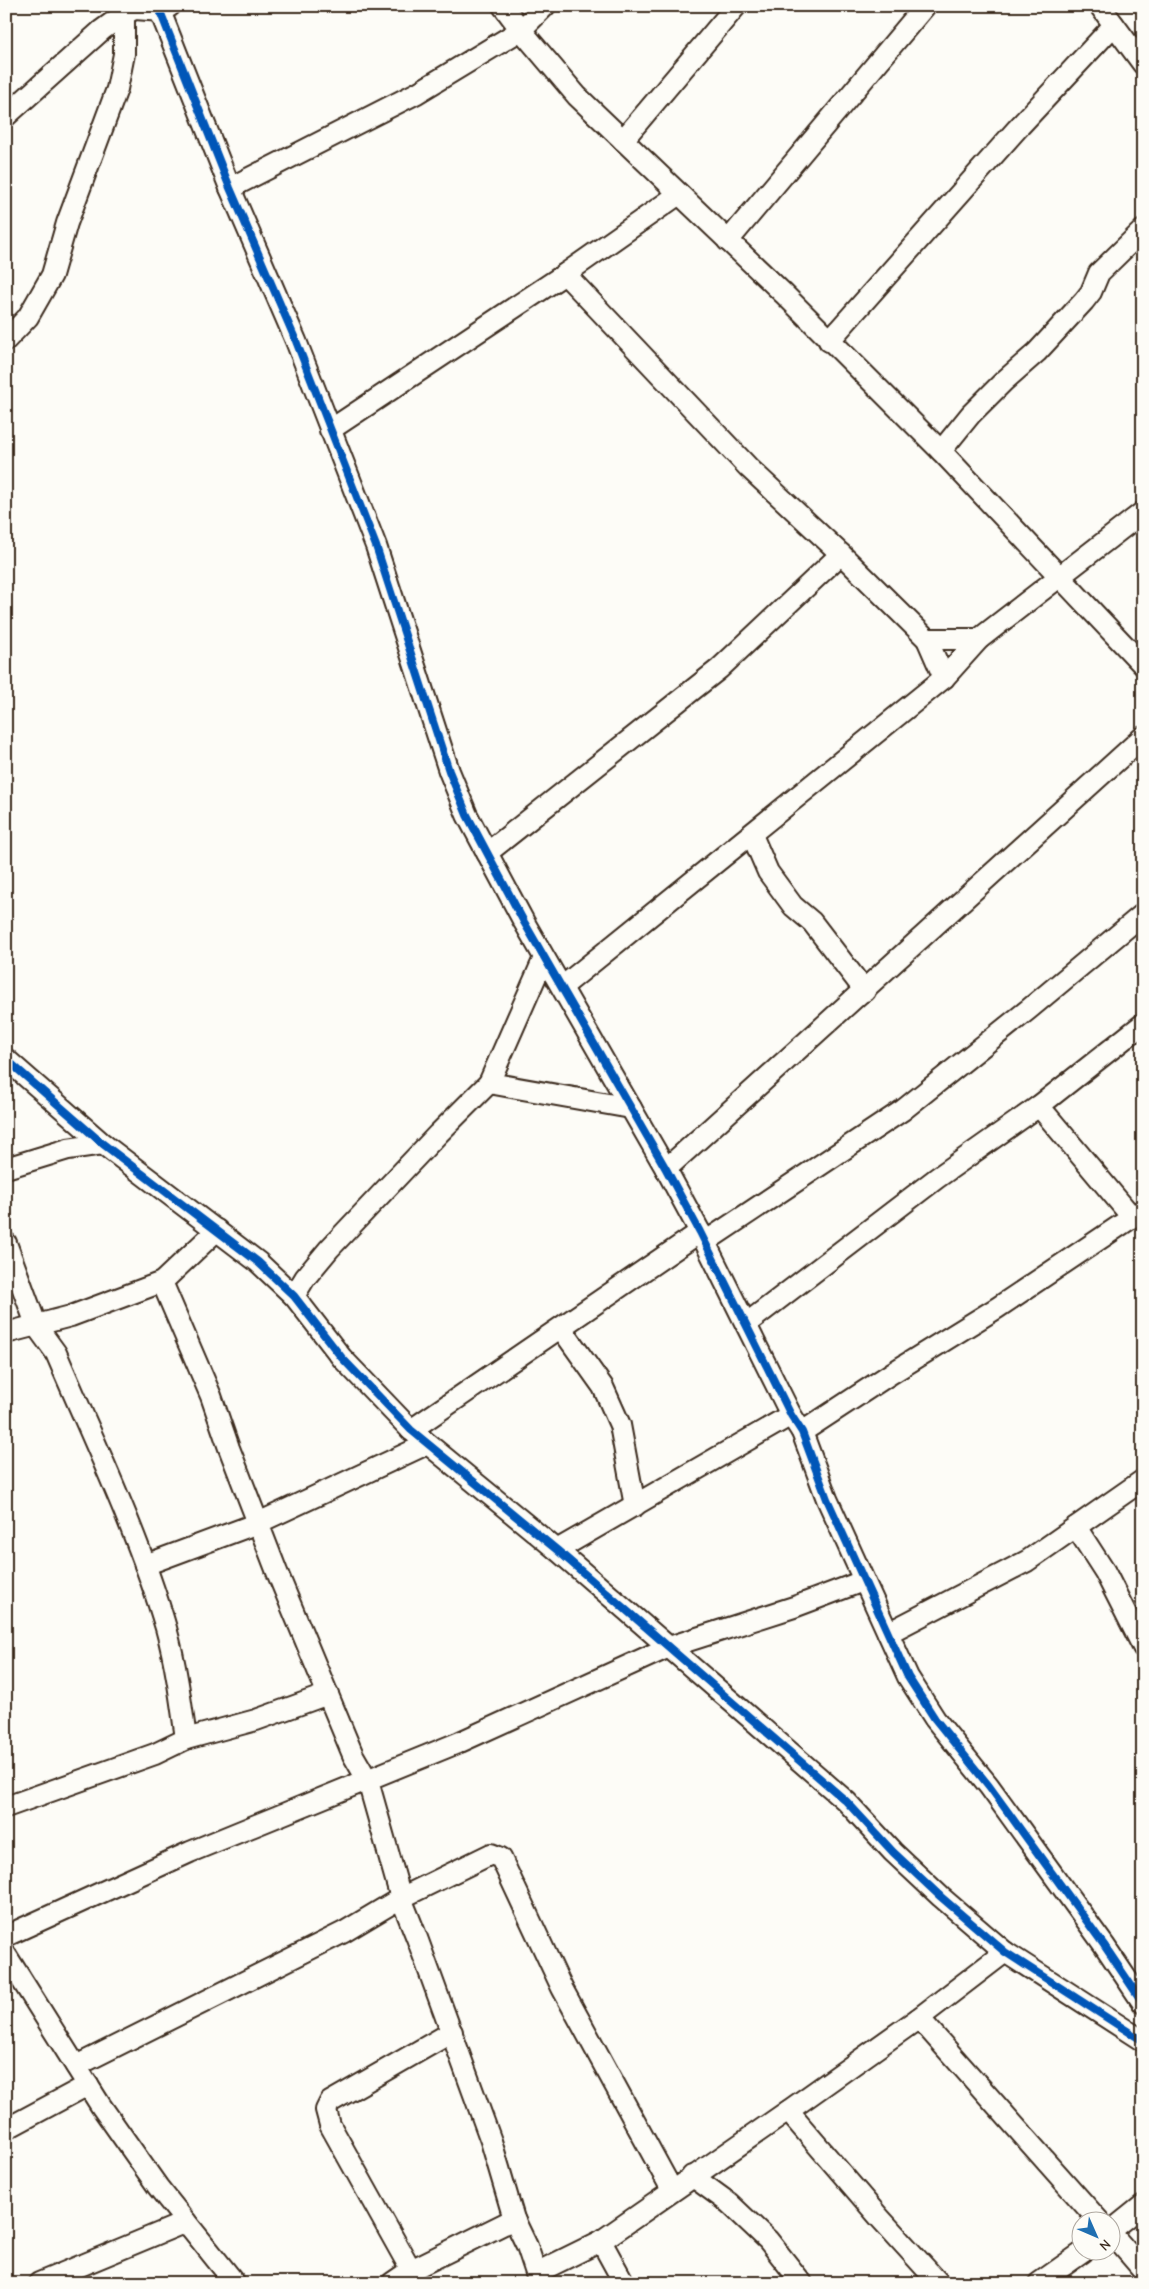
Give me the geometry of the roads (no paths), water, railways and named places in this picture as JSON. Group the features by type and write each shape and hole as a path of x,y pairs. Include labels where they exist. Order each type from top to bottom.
{"street":[{"path":"503,6 521,30 578,96 728,240 941,451 1143,664"},
{"path":"230,188 417,93 521,30 545,6"},
{"path":"622,140 736,6"},
{"path":"728,240 925,6"},
{"path":"1100,6 1143,64"},
{"path":"6,116 102,30 124,14 134,9 163,8 230,188 296,341 376,546 450,771 467,815 544,958 666,1169 791,1415 802,1432 827,1499 908,1677 935,1719 989,1786 1143,2002"},
{"path":"6,340 28,317 52,275 67,224 117,90 124,54 124,14"},
{"path":"829,341 1017,129 1114,25"},
{"path":"330,430 565,274 679,194"},
{"path":"941,451 971,414 1037,352 1091,292 1099,273 1143,230"},
{"path":"565,274 749,468 841,554 927,639 944,678"},
{"path":"562,987 944,678 979,639 1143,512"},
{"path":"487,853 719,669 841,554"},
{"path":"927,639 979,639"},
{"path":"666,1169 865,991 1143,737"},
{"path":"752,835 768,872 793,906 812,922 865,991"},
{"path":"411,1430 561,1328 903,1110 1029,1010 1143,914"},
{"path":"294,1296 305,1278 329,1248 438,1134 489,1084 544,958"},
{"path":"746,1324 937,1178 1038,1106 1143,1024"},
{"path":"6,1059 103,1144 258,1262 294,1296 342,1358 411,1430 558,1550 846,1800 920,1878 1005,1952 1143,2041"},
{"path":"489,1084 631,1108"},
{"path":"802,1432 997,1308 1137,1213 1038,1106"},
{"path":"6,1168 68,1149 103,1144"},
{"path":"6,1333 37,1326 115,1301 162,1282 218,1230"},
{"path":"6,1243 37,1326 56,1353 145,1565 166,1629 178,1680 186,1739"},
{"path":"162,1282 211,1396 258,1523 353,1755 368,1780 401,1898 452,2032 491,2141 514,2219 528,2246 537,2278 601,2241 788,2111 919,2018 1005,1952"},
{"path":"561,1328 603,1387 620,1426 635,1506"},
{"path":"558,1550 791,1415"},
{"path":"145,1565 258,1523 427,1444"},
{"path":"888,1633 1027,1561 1143,1480"},
{"path":"1076,1527 1104,1572 1143,1647"},
{"path":"6,1936 190,1852 368,1780 615,1674 669,1647 794,1607 863,1581"},
{"path":"6,1807 155,1754 186,1739 256,1720 328,1694"},
{"path":"76,2066 344,1932 401,1898 491,1854 501,1858 562,1988 672,2190"},
{"path":"6,1955 88,2085 158,2187 235,2283"},
{"path":"919,2018 1091,2212"},
{"path":"411,2270 330,2125 326,2110 330,2102 452,2032"},
{"path":"6,2129 88,2085"},
{"path":"788,2111 879,2217 939,2283"},
{"path":"692,2176 729,2203 768,2240 802,2283"},
{"path":"1122,2222 1143,2205"},
{"path":"392,2283 411,2270 514,2219"},
{"path":"39,2283 186,2222"},
{"path":"601,2241 624,2283"},
{"path":"1122,2246 1143,2270"},
{"path":"1039,2283 1072,2259"}]}
